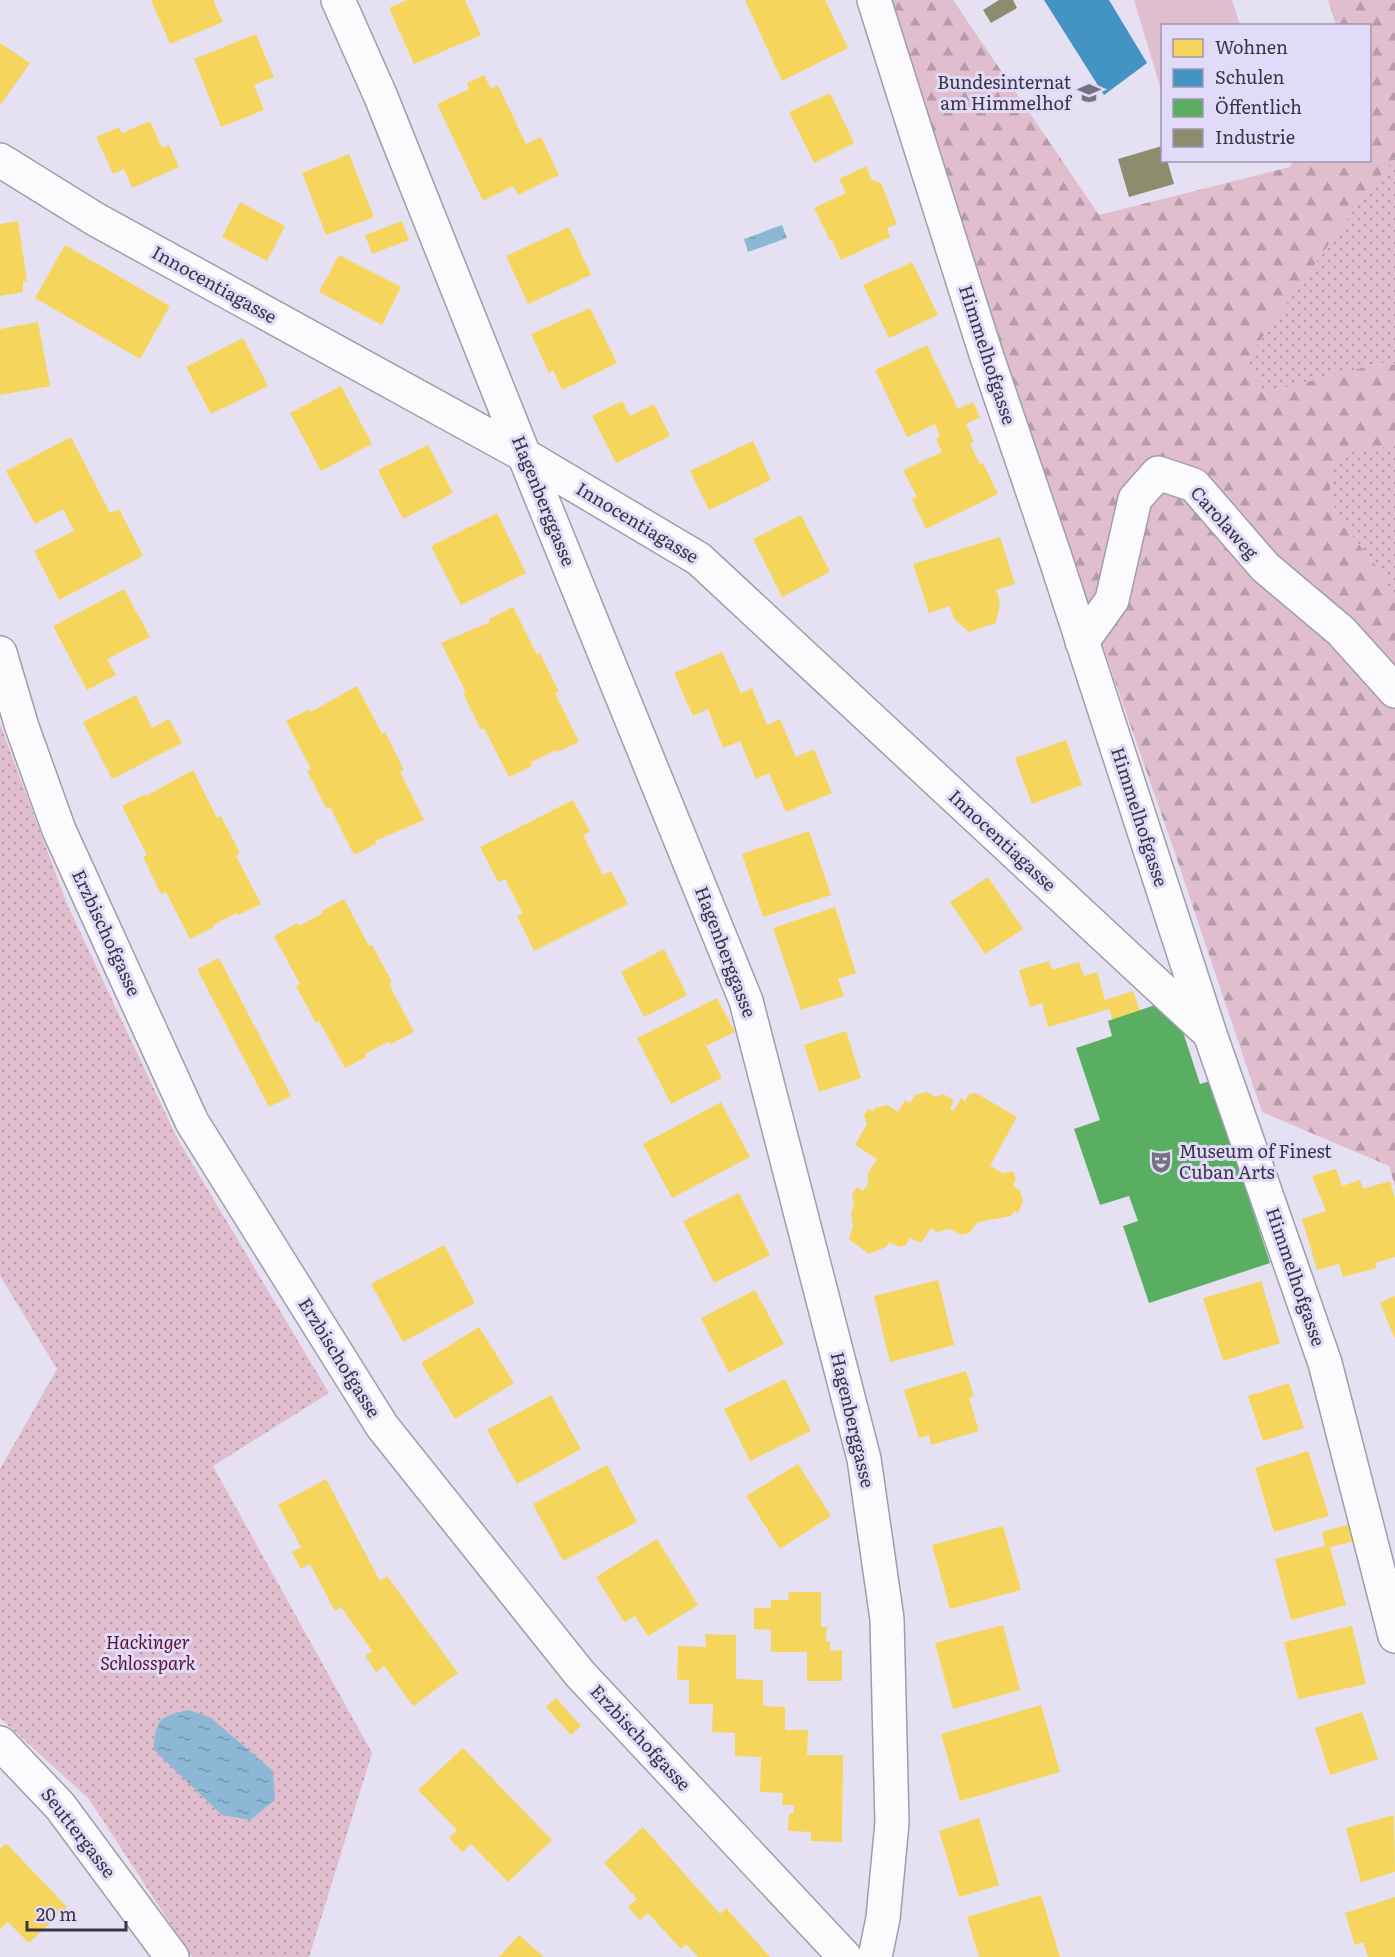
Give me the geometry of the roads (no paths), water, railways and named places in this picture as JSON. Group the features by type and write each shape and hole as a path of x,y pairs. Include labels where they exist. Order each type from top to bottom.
{"street":[{"name":"Hagenberggasse","path":"338,0 381,97 746,1001 864,1459 887,1620 892,1823 883,1918 875,1957"},
{"name":"Himmelhofgasse","path":"874,0 985,351 1210,1034 1325,1363 1395,1636"},
{"name":"Innocentiagasse","path":"0,160 95,219 524,455 699,559 1210,1034"},
{"name":"Carolaweg","path":"1082,642 1112,600 1135,499 1158,473 1194,485 1264,567 1341,631 1395,691"},
{"name":"Erzbischofgasse","path":"0,652 22,728 59,830 192,1122 382,1426 580,1674 845,1957"},
{"name":"Seuttergasse","path":"0,1743 60,1806 172,1957"}],"water":[{"path":"782,225 787,238 748,252 744,239"},
{"path":"189,1710 211,1718 273,1771 275,1800 250,1820 222,1815 154,1750 156,1732 161,1721 171,1714"}],"place":[{"name":"Bundesinternat am Himmelhof","path":"1089,93"},
{"name":"Museum of Finest Cuban Arts","path":"1161,1162"}],"park label":[{"name":"Hackinger Schlosspark","path":"148,1653"}]}
